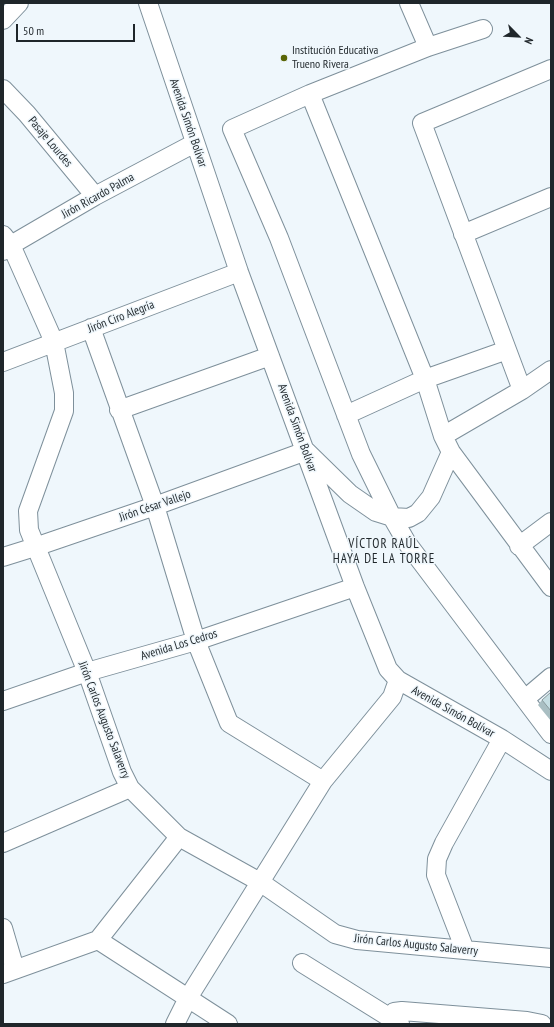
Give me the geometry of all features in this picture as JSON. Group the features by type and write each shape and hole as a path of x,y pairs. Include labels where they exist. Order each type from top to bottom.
{"street":[{"path":"3,20 19,3"},
{"name":"Avenida Simón Bolívar","path":"148,3 239,272 355,587 388,669 398,680 502,739 551,771"},
{"path":"409,3 428,47"},
{"path":"483,29 428,47 310,94 232,129 279,238 361,454 392,517 407,543 551,734"},
{"path":"522,390 422,123 551,69"},
{"name":"Pasaje Lourdes","path":"3,89 28,114 95,196"},
{"path":"310,94 425,379 447,444 551,587"},
{"name":"Jirón Ricardo Palma","path":"6,244 195,143"},
{"path":"463,234 551,197"},
{"name":"Jirón Carlos Augusto Salaverry","path":"6,244 54,342 64,393 64,411 28,511 28,530 87,672 122,772 130,788 179,836 260,882 335,934 357,940 551,958"},
{"name":"Jirón Ciro Alegría","path":"3,362 239,272"},
{"path":"91,328 119,410 155,506 196,640 230,723 323,781"},
{"path":"346,415 425,379 507,350"},
{"path":"119,410 270,356"},
{"path":"306,451 350,494 376,512 392,517 409,518 418,513 431,497 447,444 551,370"},
{"name":"Jirón César Vallejo","path":"3,557 155,506 306,451"},
{"path":"520,546 551,522"},
{"name":"Avenida Los Cedros","path":"3,701 87,672 196,640 355,587"},
{"path":"525,699 551,677"},
{"path":"176,1024 188,998 323,781 392,697 398,680"},
{"path":"465,950 436,875 437,859 444,843 502,739"},
{"path":"3,843 130,788"},
{"path":"3,928 9,972 98,940 179,836"},
{"path":"98,940 228,1024"},
{"path":"302,963 394,1021"},
{"path":"394,1021 394,1012 402,1011 542,1024"}],"building":[{"path":"551,692 551,711 542,700"}],"place":[{"name":"Institución Educativa Trueno Rivera","path":"284,58"}],"district":[{"name":"VÍCTOR RAÚL HAYA DE LA TORRE","path":"384,552"}]}
